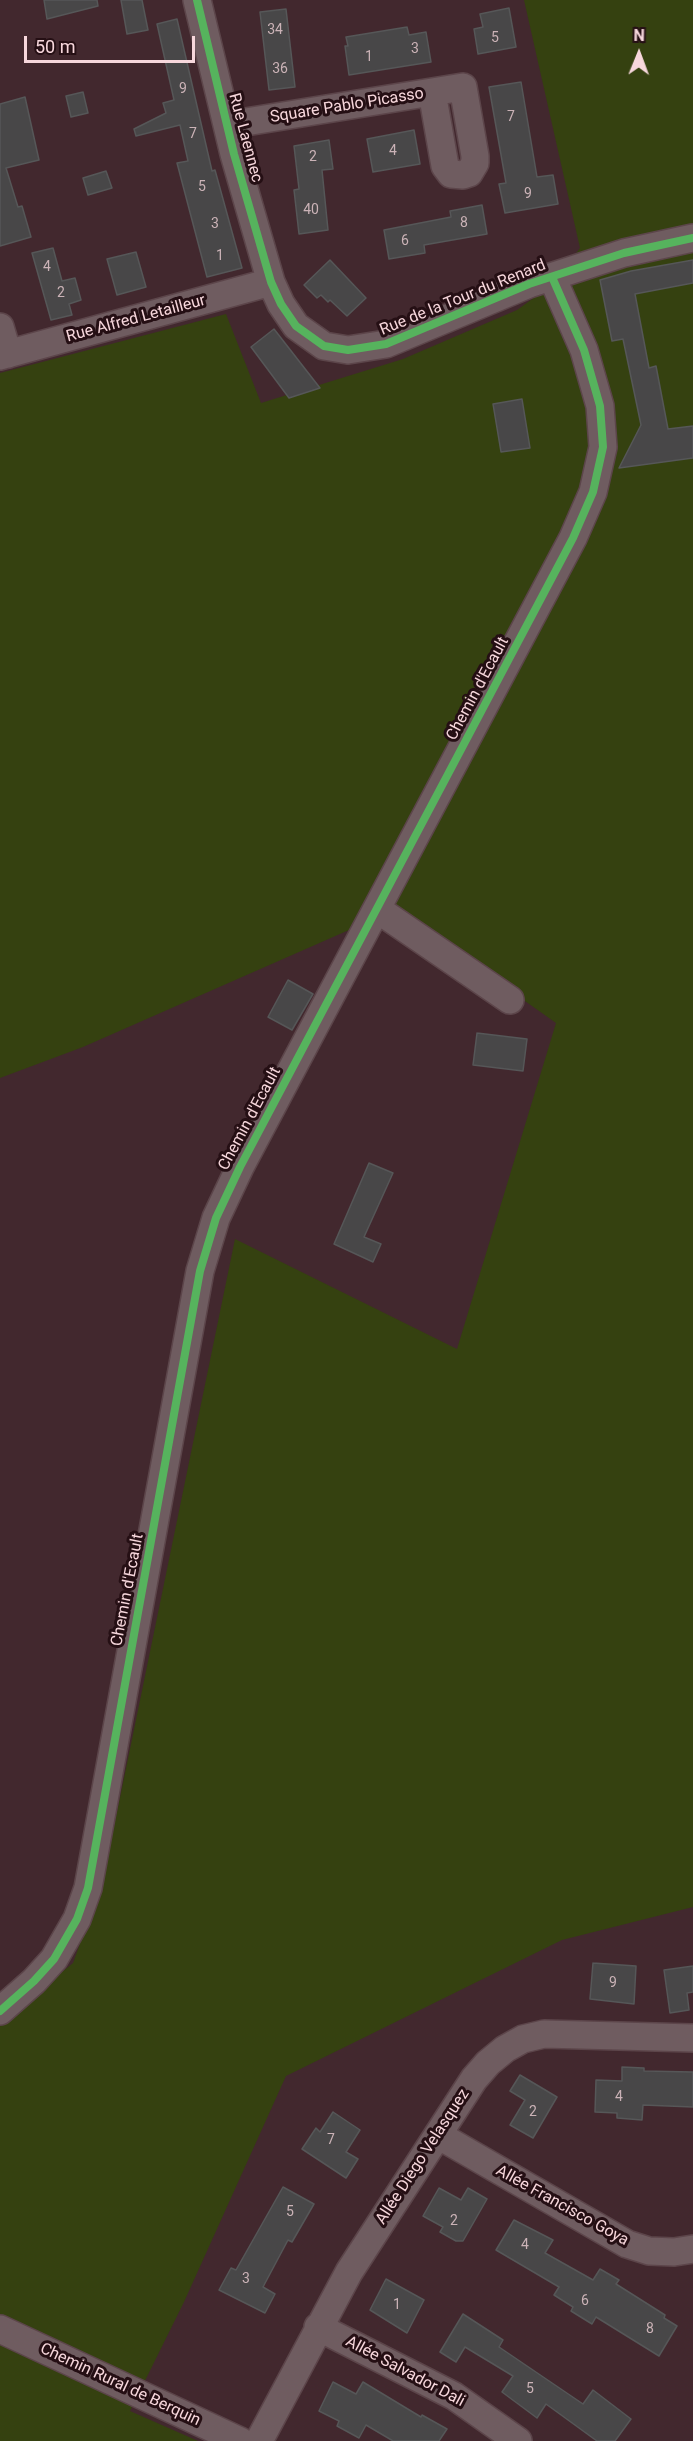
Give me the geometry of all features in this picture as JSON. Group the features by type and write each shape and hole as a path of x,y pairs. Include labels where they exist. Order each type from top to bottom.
{"street":[{"name":"Rue Laennec","path":"197,0 227,125 271,282"},
{"name":"Square Pablo Picasso","path":"227,125 432,92"},
{"name":"Rue de la Tour du Renard","path":"271,282 289,317 304,333 324,345 348,350 373,348 398,340 509,291 624,253 693,238"},
{"name":"Chemin d'Ecault","path":"0,2011 34,1981 54,1959 74,1926 88,1888 200,1271 211,1233 230,1186 573,538 597,477 603,432 597,391 579,337 552,277"},
{"name":"Rue Alfred Letailleur","path":"4,355 271,282"},
{"path":"0,327 4,355"},
{"path":"377,909 510,1000"},
{"name":"Allée Diego Velasquez","path":"259,2441 318,2327 366,2244 474,2079 488,2063 505,2049 523,2039 544,2034 693,2038"},
{"name":"Allée Francisco Goya","path":"438,2135 627,2244 656,2252 693,2249"},
{"name":"Allée Salvador Dali","path":"318,2327 454,2396 518,2441"},
{"name":"Chemin Rural de Berquin","path":"0,2329 240,2441"}],"green space":[{"path":"524,0 693,0 693,1907 562,1940 286,2076 184,2302 130,2411 198,2441 0,2441 0,2023 73,1963 103,1880 235,1239 457,1349 556,1023 402,914 371,902 349,930 83,1047 0,1078 0,373 226,314 261,403 403,359 517,310 553,284 580,248"}],"building":[{"path":"44,0 97,0 98,6 47,19"},
{"path":"121,0 142,0 148,30 127,34"},
{"path":"509,8 516,47 478,54 474,29 483,27 480,14"},
{"path":"286,9 295,87 269,90 260,12"},
{"path":"177,19 212,171 215,170 242,268 207,277 177,163 188,161 180,125 136,136 134,129 166,113 163,103 174,100 157,24"},
{"path":"407,27 409,35 426,32 431,62 349,75 346,37"},
{"path":"521,82 537,177 553,175 558,204 505,213 499,184 506,183 489,87"},
{"path":"83,92 88,113 71,117 66,96"},
{"path":"25,97 39,160 6,168 18,207 22,206 31,237 0,246 0,104"},
{"path":"414,130 420,164 373,172 367,139"},
{"path":"329,140 333,169 322,170 328,230 299,234 294,190 299,189 294,146"},
{"path":"106,171 112,188 88,195 83,178"},
{"path":"482,205 487,234 424,245 425,253 389,259 384,230 451,217 450,211"},
{"path":"53,248 62,281 75,278 81,300 69,304 72,315 51,320 32,253"},
{"path":"136,252 146,287 117,295 107,259"},
{"path":"330,260 366,298 347,316 330,300 328,302 321,295 317,298 304,285"},
{"path":"693,260 693,283 635,294 649,368 656,366 668,429 693,426 693,458 619,468 641,425 623,339 612,341 600,280 631,271"},
{"path":"274,329 320,388 289,398 251,347"},
{"path":"522,399 530,448 501,452 493,404"},
{"path":"288,980 313,994 292,1030 268,1017"},
{"path":"477,1033 527,1039 523,1071 473,1065"},
{"path":"369,1163 393,1173 364,1237 381,1244 373,1262 334,1244"},
{"path":"593,1963 636,1966 634,2004 590,1999"},
{"path":"693,1966 693,1992 687,1993 689,2010 670,2013 664,1970"},
{"path":"622,2067 644,2068 644,2071 693,2072 693,2107 643,2105 642,2120 617,2118 617,2113 595,2112 596,2080 622,2081"},
{"path":"520,2075 557,2097 533,2138 510,2125 525,2100 510,2091"},
{"path":"333,2112 360,2130 346,2152 358,2159 346,2178 302,2149 316,2128 320,2132"},
{"path":"283,2187 314,2204 292,2242 288,2240 263,2287 275,2294 265,2313 219,2290 231,2268 236,2270"},
{"path":"439,2188 461,2200 468,2188 487,2199 463,2241 456,2241 440,2232 443,2227 423,2216"},
{"path":"514,2220 553,2240 545,2253 593,2280 600,2269 619,2280 616,2284 665,2315 664,2318 677,2326 659,2356 596,2317 592,2324 571,2311 573,2307 554,2295 559,2287 496,2250"},
{"path":"386,2279 424,2300 407,2333 370,2310"},
{"path":"463,2314 503,2340 499,2347 583,2404 593,2390 631,2419 615,2441 597,2441 546,2404 537,2418 502,2392 513,2376 465,2347 456,2362 440,2352"},
{"path":"333,2382 356,2394 363,2382 421,2417 422,2415 447,2429 439,2441 393,2441 366,2425 359,2438 337,2426 339,2421 319,2411"}],"cycle path":[{"path":"197,0 234,154 271,282 281,304 296,326 324,346 348,350 386,344 529,284 624,253 693,238"},
{"path":"0,2011 34,1981 54,1959 77,1919 88,1888 200,1271 216,1218 240,1167 573,538 593,492 603,447 600,406 584,350 552,277"}]}
